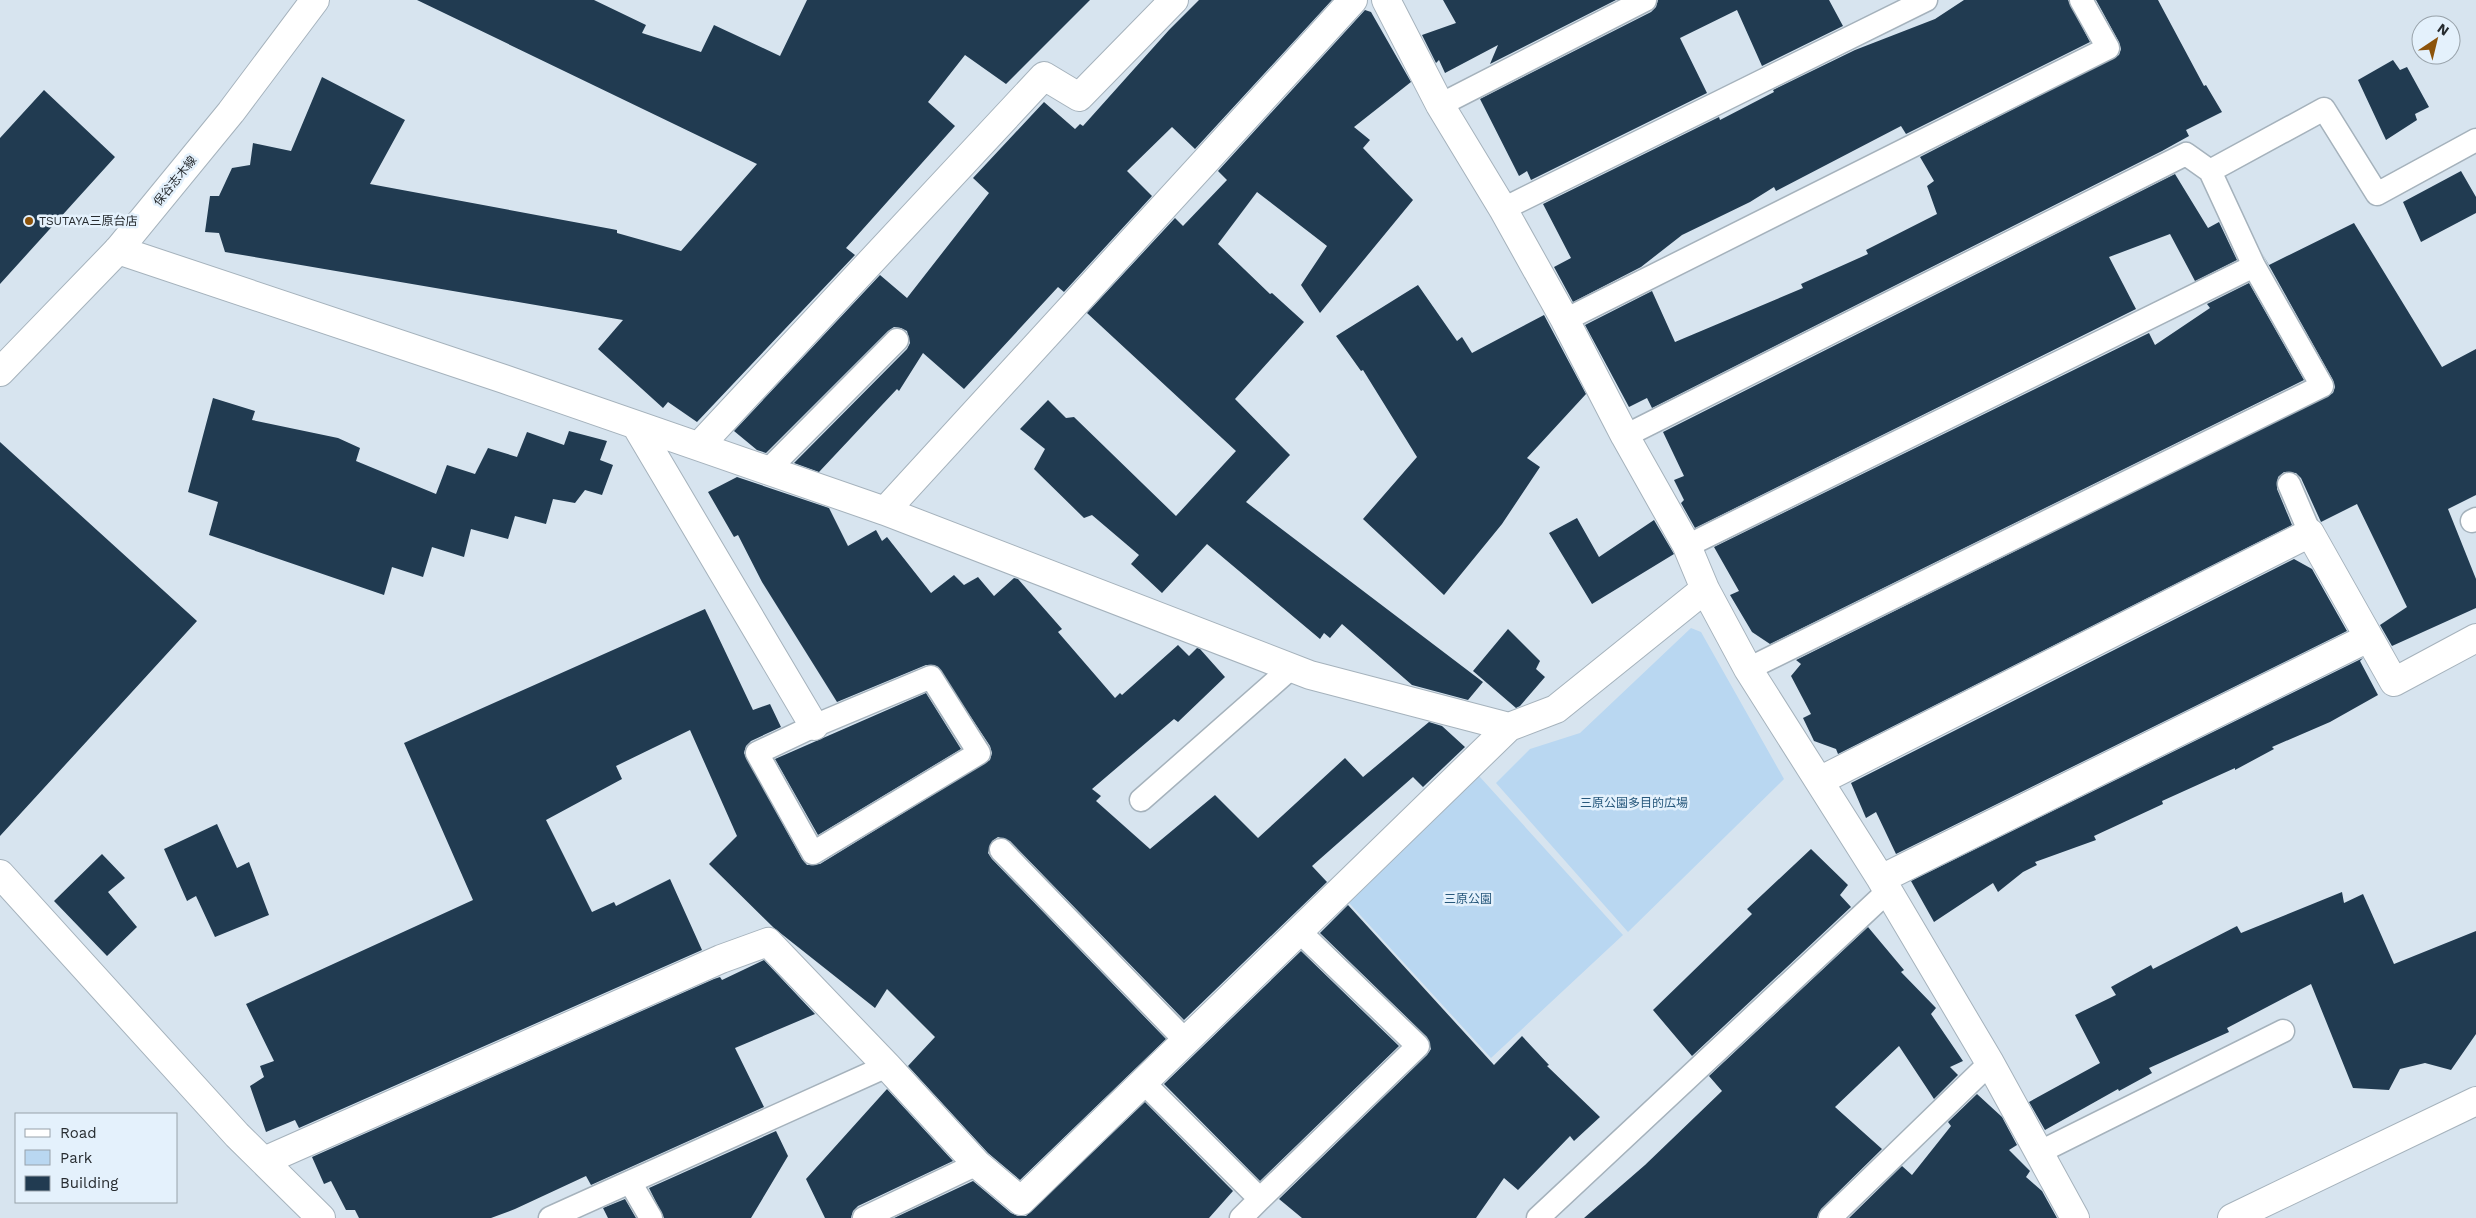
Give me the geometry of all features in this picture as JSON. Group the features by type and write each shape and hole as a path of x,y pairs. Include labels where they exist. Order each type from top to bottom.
{"street":[{"name":"保谷志木線","path":"0,372 118,250 232,112 315,0"},
{"path":"699,446 1044,76 1079,97 1174,0"},
{"path":"885,511 1353,0"},
{"path":"1386,0 1440,105 1503,209 1565,320 1625,436 1687,546 1705,589 1748,669 1885,885 1990,1063 2075,1218"},
{"path":"118,250 504,379 637,427 699,446 885,511 1310,675 1509,727"},
{"path":"637,427 814,726"},
{"path":"1819,781 2310,533 2394,682 2476,638"},
{"path":"264,1161 703,967 768,942 888,1066 977,1164 1021,1201 1509,727 1556,709 1705,589"},
{"path":"1885,885 2368,638"},
{"path":"0,874 264,1161 321,1218"},
{"path":"2232,1218 2476,1101"}],"lane":[{"path":"1440,105 1645,0"},
{"path":"1503,209 1926,0"},
{"path":"1565,320 2108,48 2081,0"},
{"path":"2210,171 2324,110 2377,194 2476,140"},
{"path":"1625,436 2186,154 2210,171 2254,266 2322,386 1748,669"},
{"path":"1687,546 2254,266"},
{"path":"768,471 898,340"},
{"path":"2289,484 2310,533"},
{"path":"1141,800 1291,668"},
{"path":"931,677 979,753 813,853 757,753 814,726 931,677"},
{"path":"1001,850 1186,1041"},
{"path":"1538,1218 1885,885"},
{"path":"1241,1218 1418,1046 1300,932"},
{"path":"2040,1152 2282,1031"},
{"path":"1830,1218 1990,1063"},
{"path":"550,1218 888,1066"},
{"path":"1144,1083 1260,1199"},
{"path":"864,1218 977,1164"},
{"path":"630,1182 651,1218"}],"green space":[{"name":"三原公園多目的広場","path":"1691,628 1701,632 1784,779 1628,932 1496,783 1530,749 1580,733"},
{"name":"三原公園","path":"1470,766 1623,935 1491,1058 1339,892"}],"building":[{"path":"417,0 594,0 646,25 642,33 701,52 714,25 780,56 807,0 1090,0 1006,84 965,55 928,102 955,126 846,248 855,255 697,422 668,402 663,408 598,349 623,320 225,252 219,233 205,232 210,196 219,196 232,168 250,165 253,143 291,151 322,77 405,120 370,184 617,230 617,233 681,251 757,164"},
{"path":"1199,0 1332,0 1195,149 1172,127 1127,171 1152,196 1064,292 1058,287 964,389 923,353 899,391 897,389 819,472 794,463 907,349 910,343 907,331 894,327 766,453 757,450 734,431 880,275 907,298 989,193 973,178 1044,102 1075,129 1080,124 1083,126 1169,30"},
{"path":"1443,0 1616,0 1490,64 1498,45 1445,73 1439,60 1436,63 1422,35 1456,23"},
{"path":"1658,0 1829,0 1843,26 1762,66 1737,10 1680,38 1707,93 1531,180 1527,171 1519,176 1480,99 1651,12 1656,7"},
{"path":"1964,0 2068,0 2090,42 1906,134 1901,126 1776,191 1774,187 1750,202 1682,235 1641,267 1573,302 1554,267 1571,258 1543,204 1719,117 1720,120 1774,92 1773,90 1855,50 1935,19"},
{"path":"2096,0 2158,0 2204,86 2206,85 2222,112 2186,130 2189,136 2162,151 1652,408 1647,398 1629,407 1585,325 1652,291 1675,342 1803,288 1801,284 1868,254 1866,250 1937,214 1927,186 1934,181 1920,157 2119,55 2121,49 2119,42"},
{"path":"1365,10 1371,12 1411,82 1354,127 1370,140 1363,148 1413,200 1320,313 1301,285 1327,246 1257,192 1218,244 1270,294 1272,293 1304,322 1235,399 1290,455 1246,502 1483,682 1468,700 1412,685 1342,624 1330,638 1324,633 1320,639 1207,544 1162,593 1131,564 1139,555 1092,515 1084,518 1034,469 1045,449 1020,429 1048,400 1066,418 1074,417 1176,516 1236,451 1087,313 1175,218 1183,226 1227,180 1218,171"},
{"path":"2393,60 2400,70 2407,67 2429,107 2415,114 2417,120 2386,140 2358,80"},
{"name":"TSUTAYA三原台店","path":"44,90 115,157 0,284 0,138"},
{"path":"2461,171 2476,197 2476,213 2421,242 2403,202"},
{"path":"2175,174 2208,228 2219,222 2237,260 2195,281 2170,234 2109,257 2136,309 1695,528 1681,503 1684,500 1674,480 1684,476 1663,432"},
{"path":"2354,223 2442,367 2476,349 2476,495 2448,509 2476,579 2476,608 2392,646 2380,625 2407,607 2357,504 2321,522 2301,478 2296,473 2284,472 2278,477 2277,489 2292,525 1838,754 1836,749 1814,741 1803,718 1811,714 1791,676 1801,664 1796,660 2333,393 2335,387 2333,380 2262,253 2269,265"},
{"path":"2249,283 2304,380 1770,644 1752,632 1730,595 1739,591 1714,547 2149,333 2155,345 2210,308 2207,304"},
{"path":"1418,285 1457,341 1462,337 1472,353 1544,315 1586,394 1527,458 1540,467 1502,524 1444,595 1363,519 1417,457 1363,370 1361,371 1336,336"},
{"path":"213,398 255,411 252,420 338,438 360,448 356,461 436,494 447,465 475,474 488,448 517,457 527,432 564,445 569,431 607,441 600,460 613,465 602,495 585,490 575,503 553,499 546,524 515,516 508,539 471,529 464,557 432,547 423,577 392,567 384,595 209,535 218,502 188,492"},
{"path":"0,442 197,621 0,836"},
{"path":"737,477 829,508 848,546 876,530 882,541 887,537 931,593 954,575 964,585 978,577 994,596 1014,578 1018,579 1062,629 1058,632 1115,698 1120,693 1122,695 1178,645 1189,656 1197,648 1200,649 1225,677 1178,722 1174,719 1092,789 1101,796 1096,801 1150,849 1215,795 1258,838 1345,758 1363,777 1429,722 1442,726 1465,747 1423,787 1413,777 1312,866 1327,882 1184,1020 1010,841 998,837 992,841 988,853 992,859 1166,1039 1020,1180 988,1153 908,1066 935,1037 887,989 875,1008 774,928 709,864 737,836 690,730 616,766 622,779 546,820 592,912 614,902 616,906 670,879 702,950 299,1128 295,1120 266,1132 250,1086 264,1077 260,1066 274,1061 246,1004 473,900 404,743 705,609 753,710 770,704 781,727 751,741 746,746 744,753 807,865 820,864 990,760 992,753 990,746 937,666 926,665 837,702 762,582 738,535 734,537 708,492"},
{"path":"1577,518 1599,557 1654,520 1674,554 1592,604 1549,533"},
{"path":"2294,559 2312,569 2347,631 1896,854 1876,812 1866,818 1851,783"},
{"path":"1508,629 1540,661 1536,669 1545,677 1520,706 1516,708 1473,671"},
{"path":"2363,658 2360,661 2378,695 2330,722 2272,747 2274,749 2235,770 2235,768 2162,801 2163,804 2094,836 2096,840 2035,862 2037,865 2023,872 1998,892 1993,883 1934,922 1911,881"},
{"path":"926,693 961,749 818,835 775,759"},
{"path":"217,824 237,868 249,862 269,915 215,937 196,896 187,901 164,849"},
{"path":"1811,849 1848,885 1840,895 1851,907 1692,1056 1653,1010 1752,914 1747,909"},
{"path":"102,854 125,878 108,892 137,927 107,956 54,901"},
{"path":"2342,892 2344,903 2363,894 2394,964 2476,931 2476,1034 2451,1070 2425,1063 2400,1069 2389,1090 2353,1088 2311,984 2227,1028 2229,1032 2149,1068 2152,1073 2119,1091 2118,1089 2045,1130 2029,1102 2100,1063 2075,1015 2116,995 2111,987 2151,965 2153,969 2237,926 2241,933"},
{"path":"1348,905 1494,1065 1522,1036 1549,1065 1547,1066 1600,1117 1574,1141 1570,1136 1518,1190 1504,1178 1476,1218 1302,1218 1279,1199 1431,1049 1427,1037 1320,933"},
{"path":"1868,927 1904,970 1901,972 1936,1008 1931,1014 1963,1061 1950,1067 1958,1075 1934,1099 1899,1046 1835,1107 1882,1149 1821,1209 1817,1218 1584,1218 1645,1165 1722,1091 1709,1076"},
{"path":"1301,951 1399,1046 1260,1181 1164,1084"},
{"path":"764,960 815,1014 735,1048 764,1107 591,1185 586,1176 491,1218 359,1218 355,1210 346,1210 331,1181 324,1184 312,1157 714,979 720,977 722,980"},
{"path":"887,1089 953,1161 858,1206 853,1211 851,1218 825,1218 806,1179"},
{"path":"1977,1094 2002,1117 2017,1145 2009,1150 2030,1171 2026,1177 2042,1191 2057,1218 1849,1218 1902,1166 1912,1175 1951,1126 1948,1122"},
{"path":"1145,1102 1233,1191 1209,1218 894,1218 973,1181 1011,1213 1018,1216 1026,1216"},
{"path":"776,1131 788,1156 751,1218 664,1218 649,1188"},
{"path":"625,1199 636,1218 608,1218 603,1208"}],"place":[{"name":"TSUTAYA三原台店","path":"29,221"}]}
